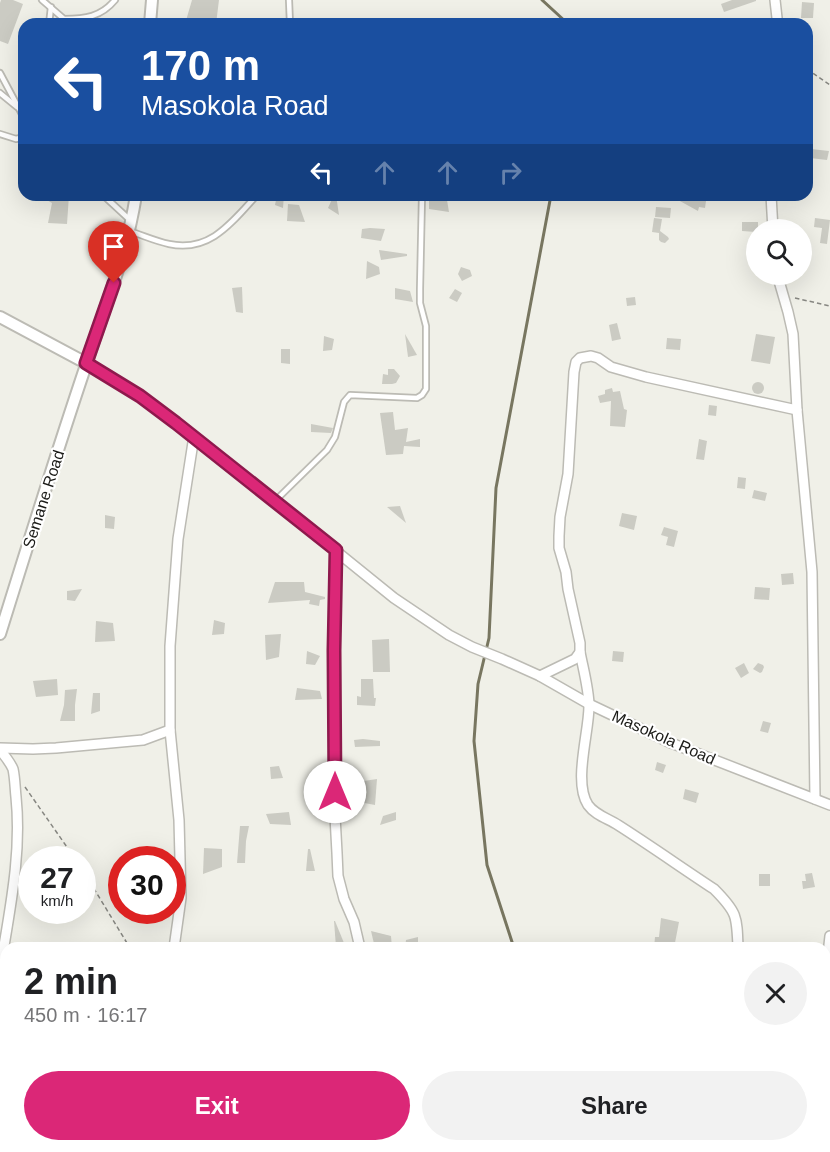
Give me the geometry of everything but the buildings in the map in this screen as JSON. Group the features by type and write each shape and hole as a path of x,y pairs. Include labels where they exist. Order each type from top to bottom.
{"street":[{"path":"150,18 152,0"},
{"path":"775,0 776,18"},
{"name":"Semane Road","path":"0,632 86,363 109,301 135,201"},
{"path":"771,201 772,219"},
{"path":"780,285 793,334 812,572 814,799"},
{"path":"0,317 86,363 140,396 194,436 336,550 334,662 335,816 338,876 359,942"},
{"path":"737,942 735,914 728,902 714,889 595,812 588,805 583,790 581,770 589,704 580,643 559,548 560,518 568,474 574,372 576,362 580,358 591,356 611,367 646,377 798,410"},
{"path":"175,942 181,898 179,820 170,730 170,646 178,539 194,436"},
{"name":"Masokola Road","path":"336,550 394,598 449,634 472,646 540,676 589,704 671,743 830,805"},
{"path":"540,676 575,659 580,652"},
{"path":"0,749 56,748 143,740 170,730"},
{"path":"0,749 13,770 18,820 16,854 4,942"}],"lane":[{"path":"42,0 62,18"},
{"path":"84,18 96,15 116,0"},
{"path":"289,0 290,18"},
{"path":"50,18 51,7"},
{"path":"0,73 18,106"},
{"path":"0,93 18,107"},
{"path":"0,134 18,138"},
{"path":"108,201 130,226 169,244 187,245 208,241 223,231 251,201"},
{"path":"275,501 327,450 335,437 344,402 350,395 417,398 426,390 426,326 420,303 422,201"}],"path":[{"path":"813,73 830,85"},
{"path":"783,295 830,306"},
{"path":"13,770 66,846"},
{"path":"96,893 126,942"}],"waterway":[{"path":"542,0 562,18"},
{"path":"512,942 487,865 474,741 478,684 489,638 496,488 550,201"}],"route":[{"path":"114,283 86,363 140,396 336,550 335,792"}]}
